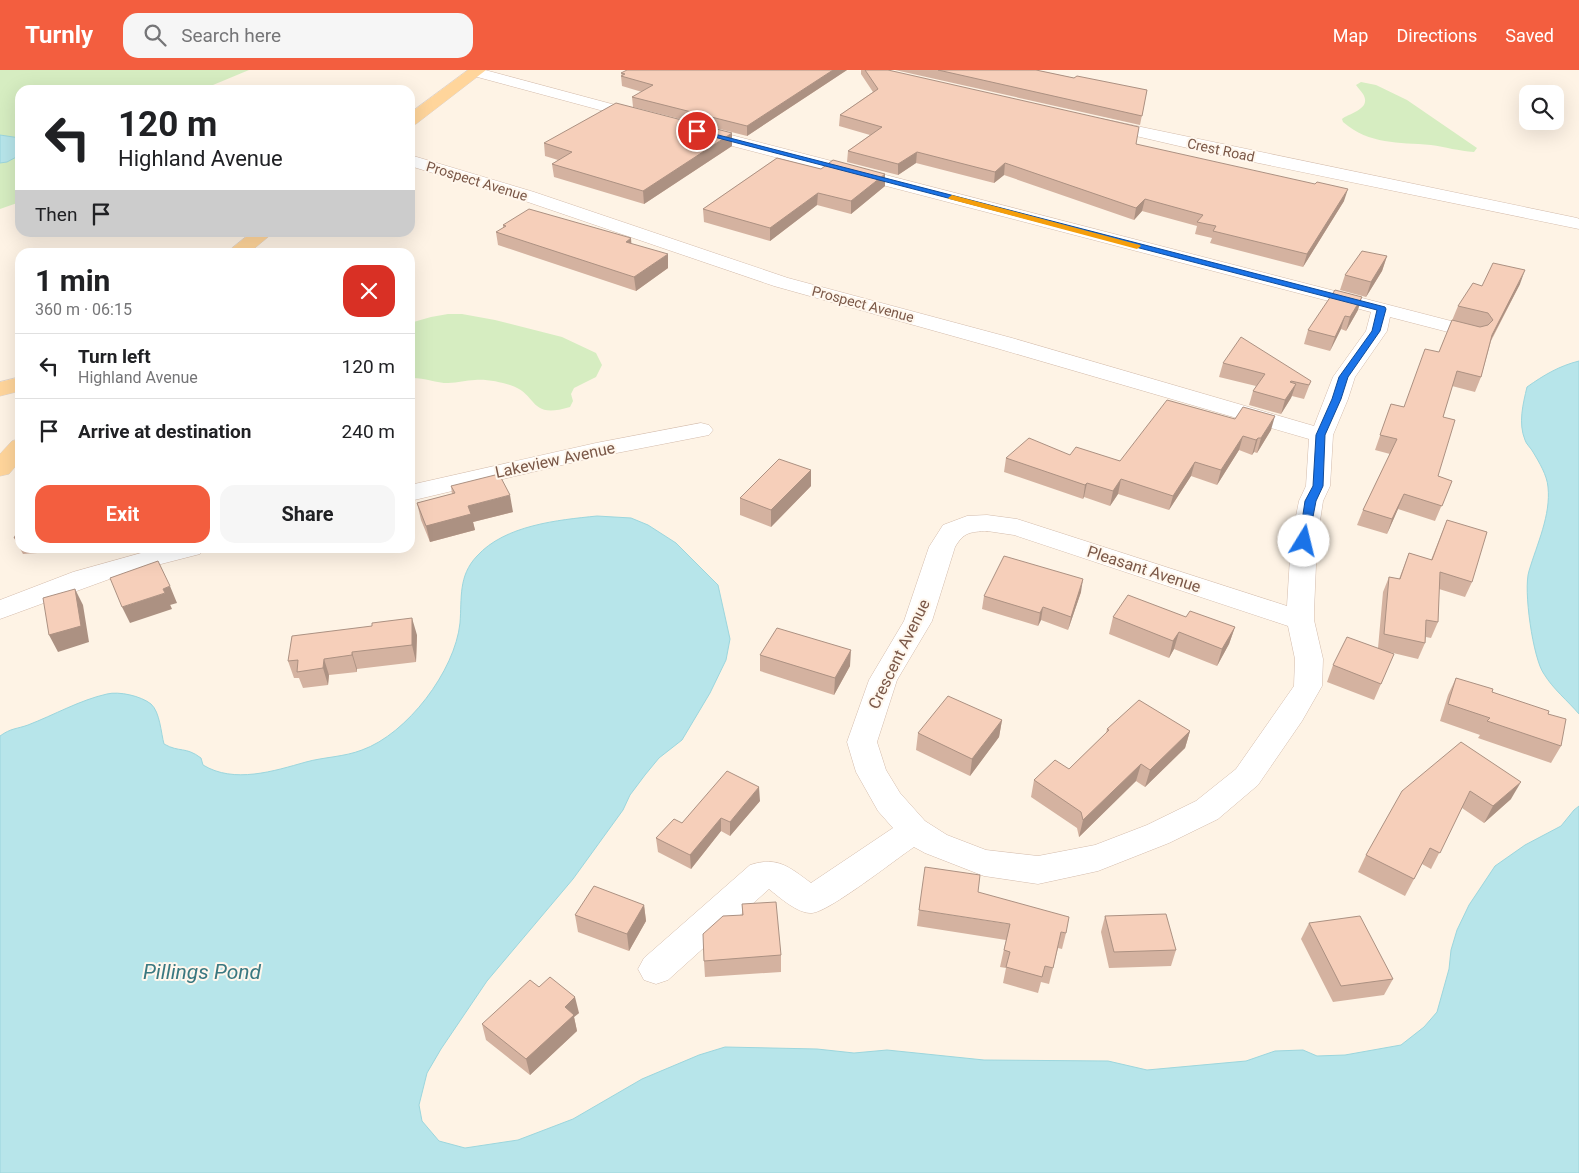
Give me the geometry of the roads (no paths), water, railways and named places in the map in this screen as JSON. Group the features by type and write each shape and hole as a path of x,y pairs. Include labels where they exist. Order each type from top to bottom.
{"main road":[{"path":"415,117 476,71"},
{"path":"244,248 258,237"},
{"path":"0,389 15,385"},
{"path":"0,469 15,452"}],"street":[{"path":"476,71 660,121"},
{"name":"Crest Road","path":"1090,121 1205,147 1577,224"},
{"path":"678,126 1475,332"},
{"name":"Prospect Avenue","path":"415,162 528,196 781,282 995,340 1320,435"},
{"name":"Crescent Avenue","path":"987,523 967,524 952,531 942,547 930,591 918,621 883,680 862,742 870,772 889,802 914,830 936,844 984,863 1038,870 1098,858 1158,834 1207,810 1247,777 1292,713 1308,686 1310,659 1300,620 1304,541 1311,501 1318,486 1320,435 1337,399 1344,377 1376,331 1382,309"},
{"name":"Lakeview Avenue","path":"415,491 596,450 701,430"},
{"name":"Pleasant Avenue","path":"987,523 1044,535 1300,620"},
{"path":"0,610 82,578 119,566 171,553"},
{"path":"656,969 762,875 774,876 811,899 914,830"}],"water":[{"path":"0,135 15,137 15,158 0,163"},
{"path":"1579,361 1579,714 1556,690 1544,674 1533,640 1528,608 1527,580 1545,519 1548,487 1542,469 1526,442 1523,434 1522,420 1527,387 1552,371"},
{"name":"Pillings Pond","path":"597,516 631,518 648,525 676,543 718,585 730,639 726,660 710,693 682,740 659,758 645,775 630,795 623,810 573,879 487,981 441,1049 427,1073 419,1105 422,1121 439,1141 465,1148 518,1140 573,1119 642,1079 699,1055 725,1047 817,1049 854,1053 887,1050 984,1060 1108,1061 1147,1070 1246,1061 1275,1051 1303,1050 1317,1056 1345,1055 1401,1045 1424,1027 1437,1012 1457,930 1469,905 1495,866 1525,845 1561,826 1579,806 1579,1173 0,1173 0,736 87,700 118,693 136,697 151,704 158,717 164,744 195,754 201,758 203,765 215,771 241,775 268,772 362,750 379,742 396,730 426,699 439,680 456,642 460,623 464,579 477,556 502,537 517,531 549,522"}]}
